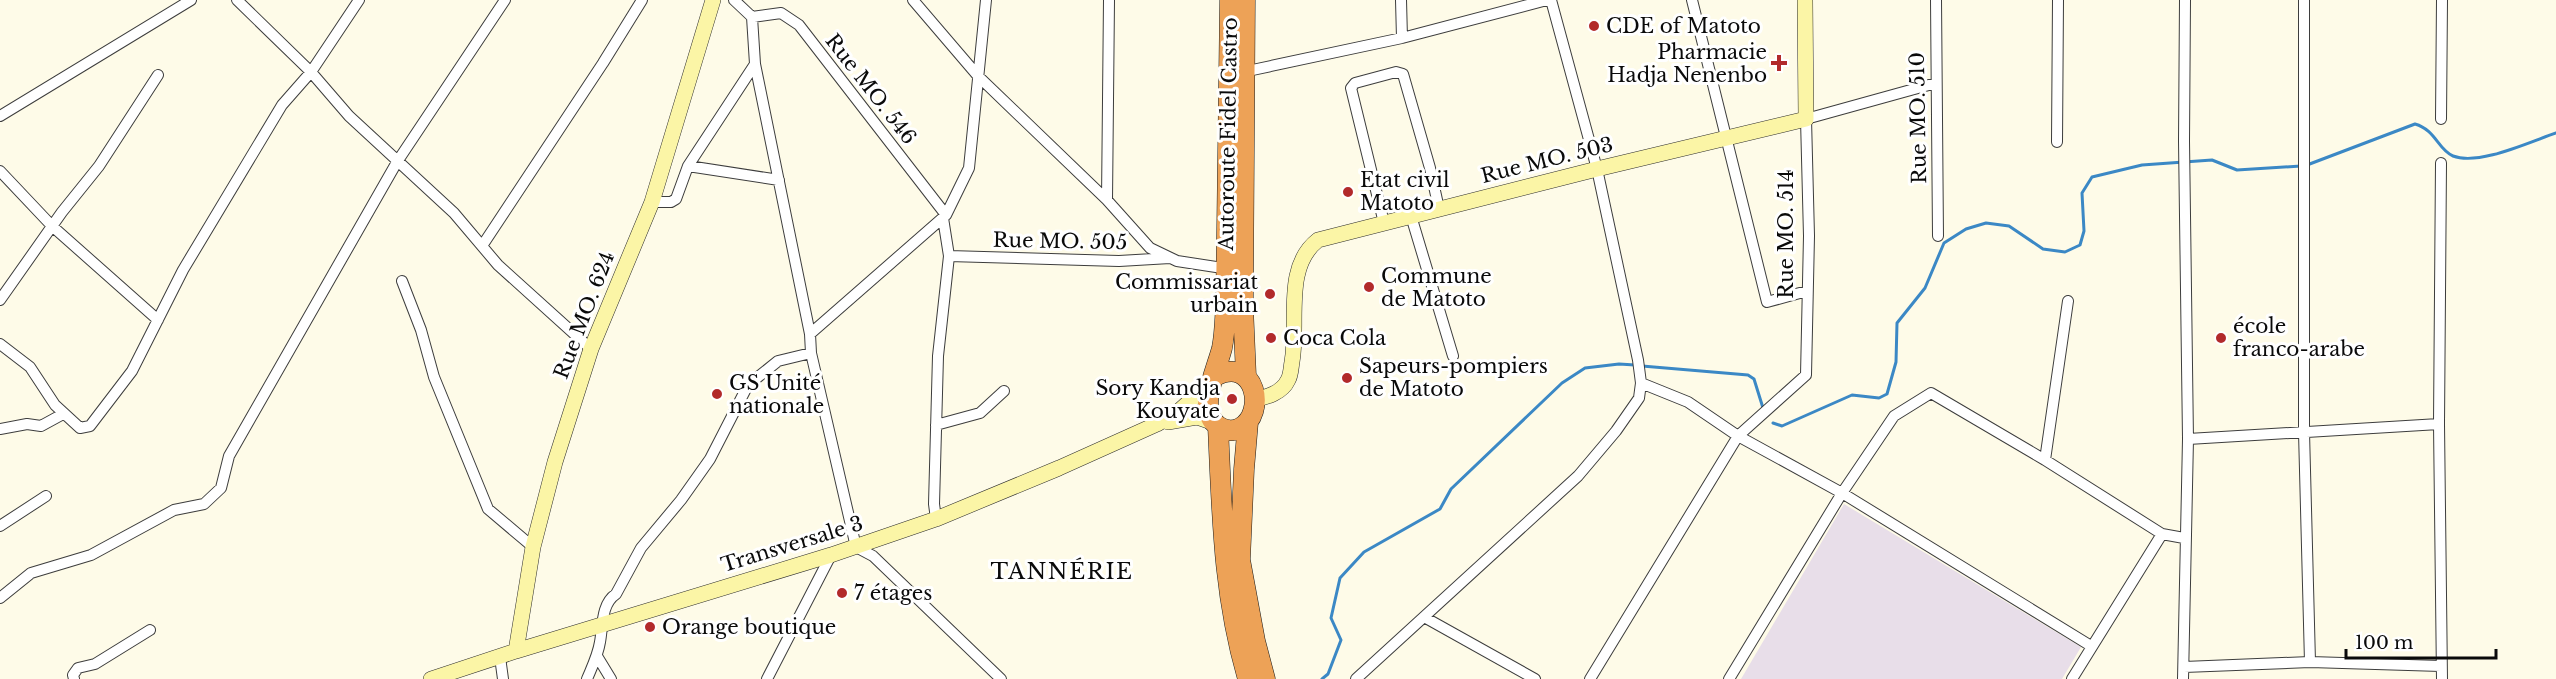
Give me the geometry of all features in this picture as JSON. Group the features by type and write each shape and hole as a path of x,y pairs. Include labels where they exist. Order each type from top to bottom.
{"highway":[{"name":"Autoroute Fidel Castro","path":"1230,0 1234,269 1246,376"},
{"name":"Autoroute Fidel Castro","path":"1213,380 1234,269 1245,0"},
{"path":"1248,679 1238,642 1224,559 1216,424 1209,410 1213,380 1224,371 1240,372 1246,376 1253,390 1254,400 1248,422 1244,469 1240,560 1254,641 1264,679"},
{"path":"1216,424 1231,430 1248,422"}],"street":[{"path":"0,116 191,0"},
{"path":"237,0 311,72 350,116 454,213 498,265 591,349"},
{"path":"0,344 30,366 63,414 80,428 90,426 132,371 183,270 282,105 311,72 359,0"},
{"path":"0,598 32,573 91,555 174,510 204,504 221,488 229,456 397,162 505,0"},
{"path":"482,246 642,0"},
{"name":"Rue MO. 624","path":"516,651 532,547 555,462 591,349 652,202 713,0"},
{"path":"734,0 752,17 755,64 810,334 811,353 856,547 873,556 1001,679"},
{"path":"913,0 978,76 1107,200 1150,248 1177,261 1234,269"},
{"path":"810,334 945,217 969,168 986,0"},
{"path":"1107,200 1109,0"},
{"path":"1401,0 1402,38"},
{"path":"1243,72 1402,38 1549,0 1597,169 1638,360 1641,383 1639,398 1616,431 1578,476 1356,679"},
{"path":"1692,0 1767,302 1807,291"},
{"name":"Rue MO. 514","path":"1590,679 1738,436 1806,375 1809,236 1805,0"},
{"name":"Rue MO. 510","path":"1936,0 1938,236"},
{"path":"2058,0 2058,142"},
{"path":"2183,679 2184,538 2188,439 2184,175 2185,0"},
{"path":"2304,0 2304,432 2310,662"},
{"path":"2441,119 2442,0"},
{"name":"Rue MO. 546","path":"752,17 781,13 799,25 945,217"},
{"path":"652,202 671,202 676,199 688,166 755,64"},
{"path":"1384,223 1351,88 1355,83 1396,72 1403,74 1439,209"},
{"path":"0,300 52,226 99,166 158,75"},
{"name":"Rue MO. 503","path":"1254,400 1268,397 1280,390 1288,380 1293,352 1300,259 1318,240 1806,119 1936,83"},
{"path":"2441,163 2439,424 2442,679"},
{"path":"688,166 779,180"},
{"path":"0,171 52,226 158,320"},
{"path":"1411,216 1453,356"},
{"path":"936,519 934,504 938,356 948,256 945,217"},
{"name":"Rue MO. 505","path":"948,256 1119,261 1170,258"},
{"path":"402,281 421,330 434,377 488,509 532,547"},
{"path":"2045,460 2068,301"},
{"path":"587,679 597,656 601,640 601,625 609,599 616,594 641,548 681,500 710,459 748,385 778,361 811,353"},
{"name":"Transversale 3","path":"431,679 831,555 936,519 1157,424 1179,411 1213,380"},
{"path":"1641,383 1688,402 1738,436 1842,493 2091,646"},
{"path":"936,425 980,412 1004,391"},
{"path":"1730,679 1842,493 1894,416 1931,393 2045,460 2162,534 2184,538"},
{"path":"0,429 27,424 41,426 63,414"},
{"name":"Transversale 3","path":"1157,424 1197,417 1216,424"},
{"path":"2188,439 2439,424"},
{"path":"0,526 46,496"},
{"path":"2072,679 2162,534"},
{"path":"767,679 831,555"},
{"path":"1424,617 1534,679"},
{"path":"74,679 78,668 95,664 150,630"},
{"path":"597,656 611,679"},
{"path":"500,657 503,679"},
{"path":"2184,667 2310,662 2441,666"}],"shaded area":[{"path":"1844,504 2081,647 2062,679 1741,679"}],"waterway":[{"path":"2307,165 2415,124 2428,131 2448,153 2464,158 2504,152 2556,133"},
{"path":"1773,423 1782,426 1852,395 1879,398 1887,394 1896,362 1897,323 1925,288 1944,243 1966,229 1986,223 2009,226 2043,249 2065,252 2080,245 2084,231 2082,193 2092,177 2142,165 2212,160 2237,170 2301,166"},
{"path":"1322,679 1328,674 1341,640 1331,618 1340,578 1364,552 1440,509 1451,489 1562,383 1585,368 1619,364 1635,365"},
{"path":"1642,366 1748,375 1754,379 1763,408"}],"place":[{"name":"CDE of Matoto","path":"1594,26"},
{"name":"Pharmacie Hadja Nenenbo","path":"1779,63"},
{"name":"Etat civil Matoto","path":"1348,192"},
{"name":"Commune de Matoto","path":"1369,287"},
{"name":"Commissariat urbain","path":"1270,294"},
{"name":"Coca Cola","path":"1271,338"},
{"name":"école franco-arabe","path":"2221,338"},
{"name":"Sapeurs-pompiers de Matoto","path":"1347,378"},
{"name":"GS Unité nationale","path":"717,394"},
{"name":"Sory Kandja Kouyate","path":"1232,399"},
{"name":"7 étages","path":"842,593"},
{"name":"Orange boutique","path":"650,627"}],"district":[{"name":"TANNÉRIE","path":"1062,571"}]}
